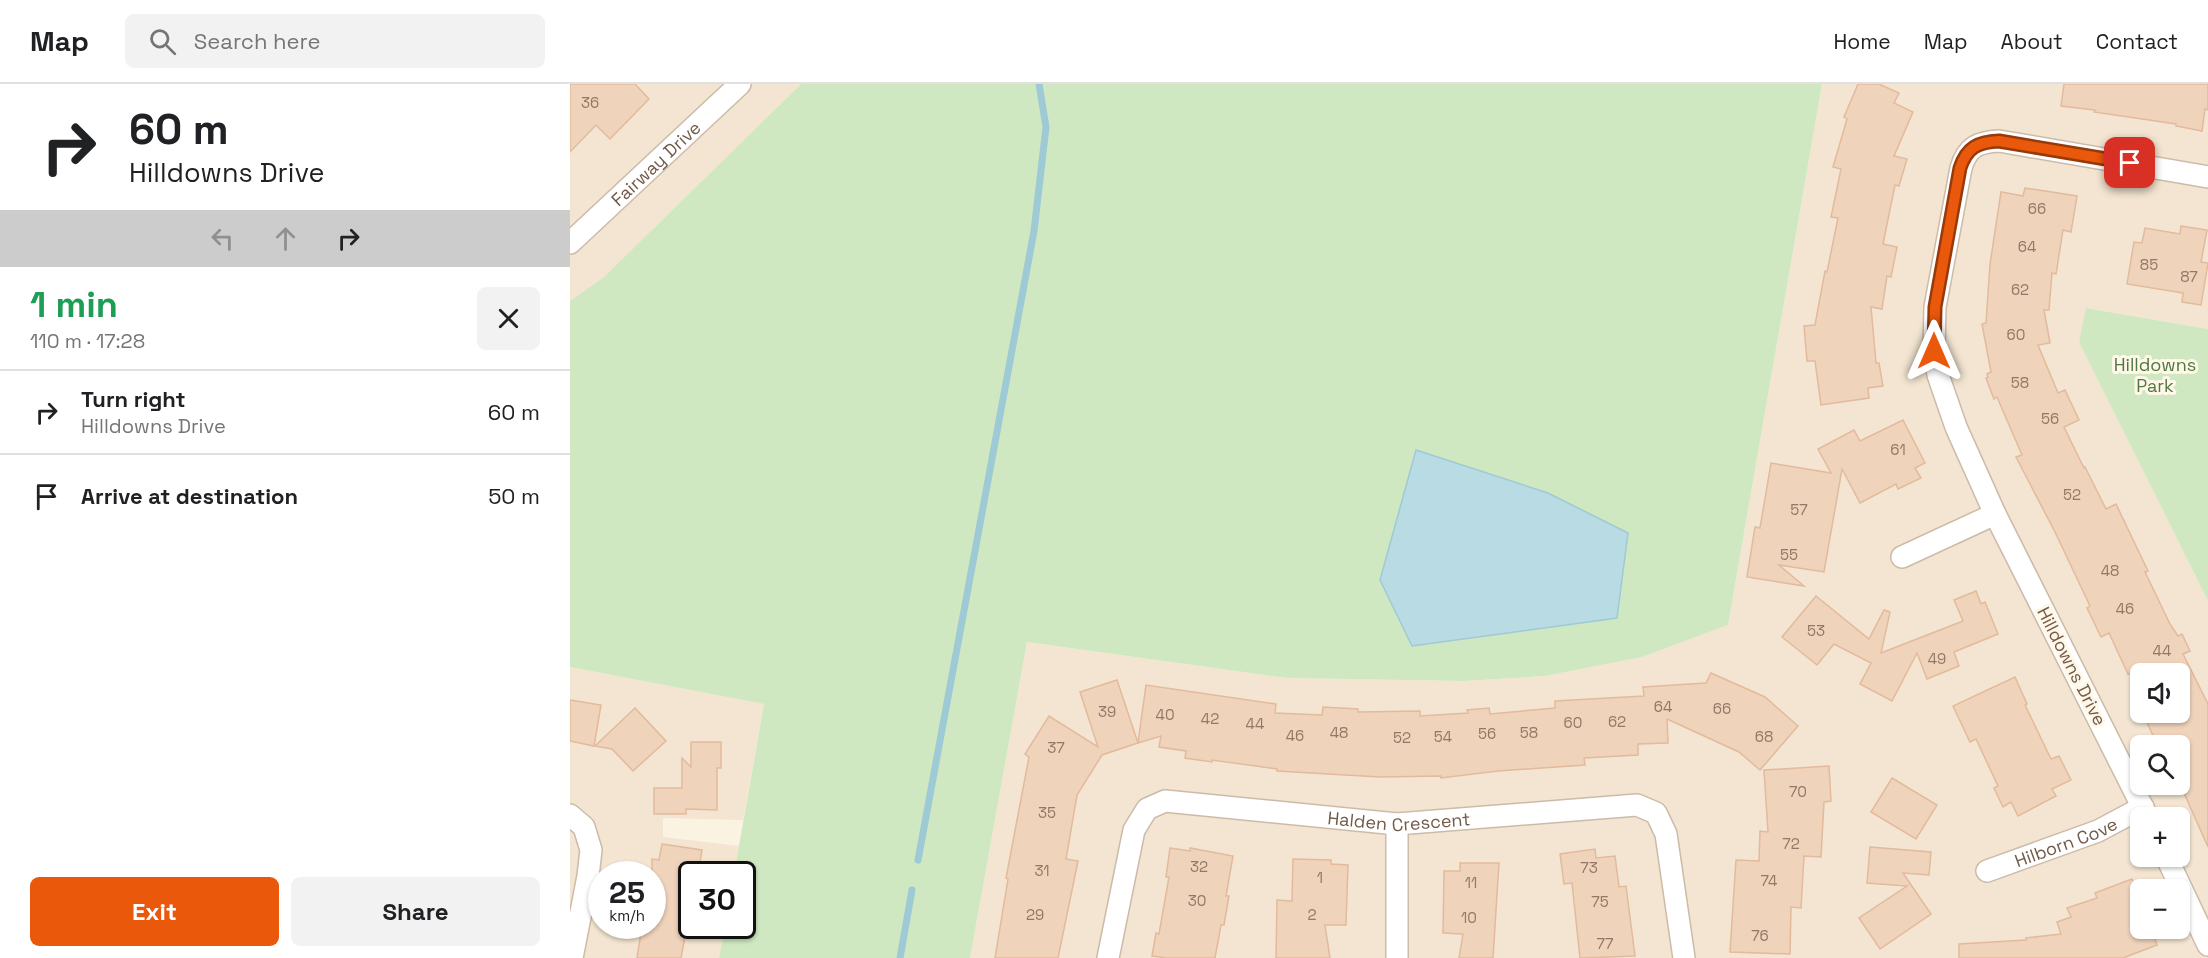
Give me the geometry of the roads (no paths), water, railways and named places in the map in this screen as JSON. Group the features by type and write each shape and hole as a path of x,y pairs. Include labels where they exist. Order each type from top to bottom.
{"street":[{"name":"Fairway Drive","path":"570,243 740,84"},
{"name":"Hilldowns Drive","path":"2142,807 1995,514 1946,401 1934,351 1935,307 1964,156 1972,147 1983,142 1999,141 2208,177"},
{"path":"1902,557 1995,514"},
{"name":"Halden Crescent","path":"1108,958 1134,830 1147,809 1165,801 1397,824 1637,805 1656,813 1666,834 1684,958"},
{"path":"570,815 584,827 591,850 572,958"},
{"name":"Hilborn Cove","path":"1987,871 2130,818"},
{"path":"1397,824 1397,958"},
{"path":"2171,867 2208,945"}],"water":[{"path":"1416,450 1548,493 1628,533 1617,618 1412,646 1380,580"}],"waterway":[{"path":"918,860 1034,231 1046,127 1039,84"},
{"path":"900,958 912,890"}],"park label":[{"name":"Hilldowns Park","path":"2155,374"}]}
